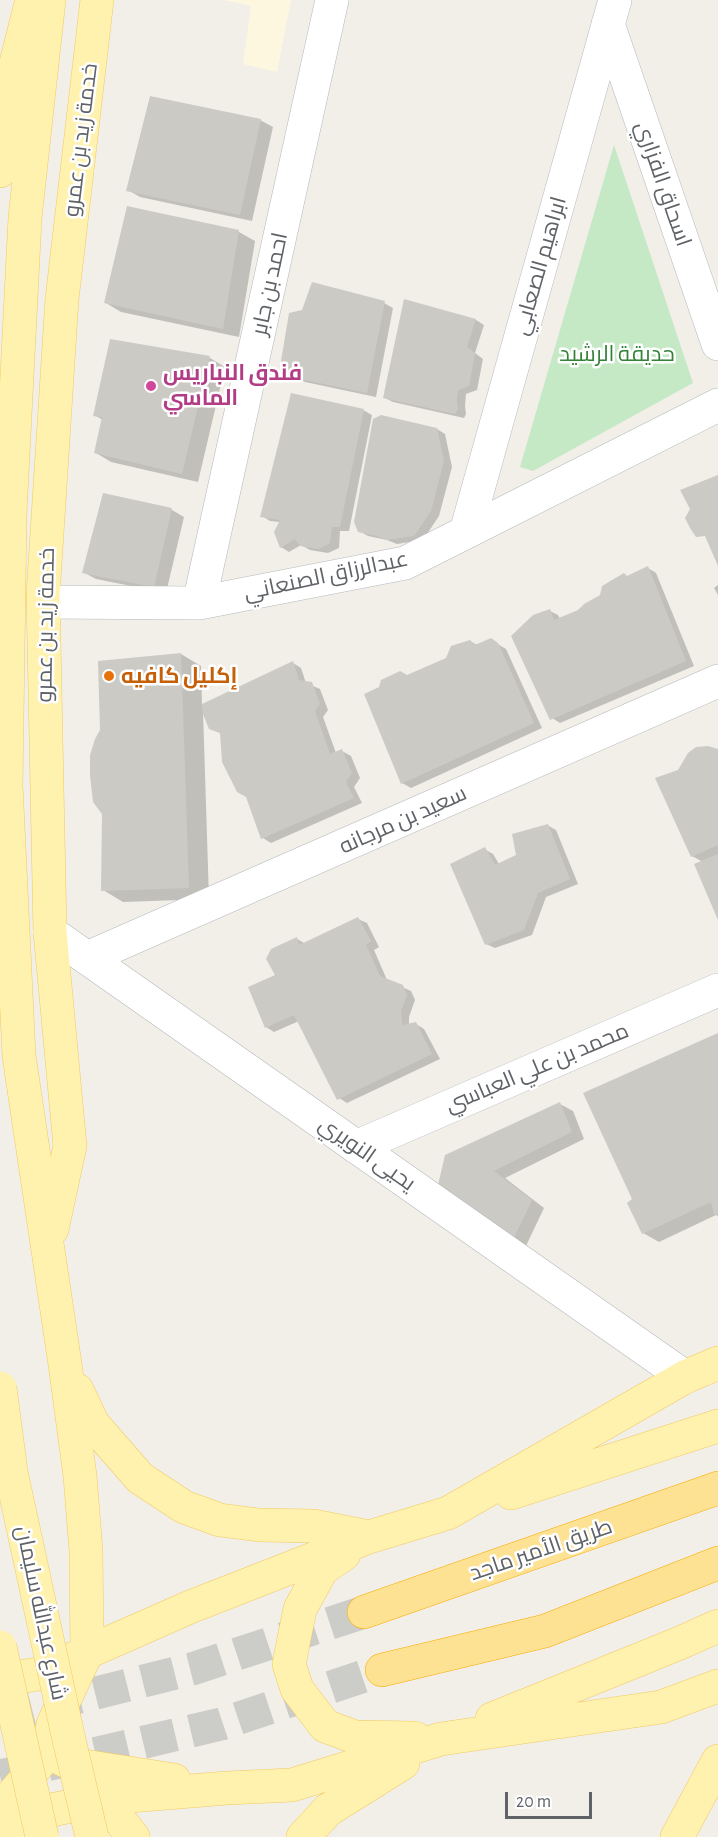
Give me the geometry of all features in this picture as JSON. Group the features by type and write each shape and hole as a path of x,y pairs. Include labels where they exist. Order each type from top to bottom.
{"highway":[{"name":"طريق الأمير ماجد","path":"364,1612 718,1488"},
{"path":"382,1670 545,1631 718,1563"}],"main road":[{"path":"0,171 16,63 32,0"},
{"path":"48,1753 53,1724 87,1652 86,1551 65,1364 18,1056 6,785 10,513 25,218 49,0"},
{"name":"خدمة زيد بن عمرو","path":"48,1248 70,1146 50,932 44,602 62,299 97,0"},
{"path":"448,1513 685,1377 718,1363"},
{"path":"65,1364 93,1424 140,1478 184,1507 220,1520 259,1525 313,1526 369,1537"},
{"name":"شارع عبدالله سليمان","path":"0,1388 10,1472 92,1837"},
{"path":"0,1680 38,1674 190,1607 369,1537 718,1426"},
{"path":"369,1537 322,1569 300,1609 289,1664 297,1689 325,1726 355,1737 441,1739 661,1707 718,1686"},
{"path":"16,1827 48,1753 90,1678 190,1607"},
{"path":"16,1827 56,1809 104,1800 227,1788 292,1785 441,1739 718,1626"},
{"name":"شارع عبدالله سليمان","path":"0,1647 16,1827"},
{"path":"0,1712 104,1800 133,1837"},
{"path":"0,1734 71,1764 227,1788"},
{"path":"303,1837 328,1810 441,1739"},
{"path":"677,1837 718,1761"}],"street":[{"name":"احمد بن جابر","path":"200,603 332,0"},
{"name":"اسحاق الفزاري","path":"611,12 718,344"},
{"name":"ابراهيم الصعابي","path":"466,532 611,12"},
{"name":"عبدالرزاق الصنعاني","path":"44,602 200,603 405,563 718,405"},
{"name":"سعيد بن مرجانه","path":"87,958 718,681"},
{"name":"يحيى النويري","path":"50,932 685,1377"},
{"name":"محمد بن علي العباسي","path":"356,1147 718,990"}],"shaded area":[{"path":"224,0 291,0 277,72 243,64 251,6"}],"green space":[{"name":"حديقة الرشيد","path":"614,145 693,383 533,471 520,467"}],"building":[{"path":"150,96 261,119 240,215 126,191"},
{"path":"127,206 239,230 223,329 104,303"},
{"path":"312,282 385,301 367,393 295,378 285,370 281,361 289,313 302,310"},
{"path":"404,299 476,319 467,347 475,353 469,386 458,390 458,409 455,414 383,398"},
{"name":"فندق النباريس الماسي","path":"110,339 210,356 182,474 94,453 102,417 93,416"},
{"path":"291,393 364,409 340,527 332,527 330,543 319,549 300,546 295,539 280,548 274,532 280,520 260,517"},
{"path":"381,415 437,428 444,461 431,511 414,536 387,540 358,532 354,522 373,419"},
{"path":"718,475 718,566 705,536 696,537 685,518 690,509 680,490"},
{"path":"103,493 172,508 154,587 82,573"},
{"path":"648,566 686,661 550,720 511,636 533,615 550,609 554,620 578,610 600,595 602,586 624,573 627,576"},
{"path":"491,638 498,643 534,723 401,784 364,694 379,687 381,680 400,671 407,675 446,658 451,646 470,640 475,645"},
{"path":"181,653 189,888 101,891 102,814 93,802 90,776 90,755 100,730 98,661"},
{"path":"293,661 299,680 312,682 320,704 315,711 330,754 342,749 352,773 346,782 354,798 261,839 246,797 237,792 222,762 220,733 209,729 202,704"},
{"path":"708,746 718,749 718,845 691,857 655,778 678,770 688,753 696,747"},
{"path":"548,824 570,879 538,893 524,930 485,945 450,864 485,847 495,865 516,855 512,834"},
{"path":"718,854 718,920 694,864"},
{"path":"358,917 371,941 366,945 380,976 403,985 407,995 401,1011 402,1025 416,1022 432,1054 337,1100 294,1015 265,1028 248,987 275,975 266,959 271,949 297,937 299,945"},
{"path":"718,1033 718,1214 714,1215 711,1202 642,1234 627,1203 632,1199 583,1093"},
{"path":"560,1102 572,1132 494,1171 532,1200 512,1242 438,1185 445,1155"}],"tunnel":[{"path":"0,1717 192,1669 364,1612"},
{"path":"0,1776 221,1724 382,1670"}],"place":[{"name":"فندق النباريس الماسي","path":"151,386"},
{"name":"إكليل كافيه","path":"109,676"}]}
